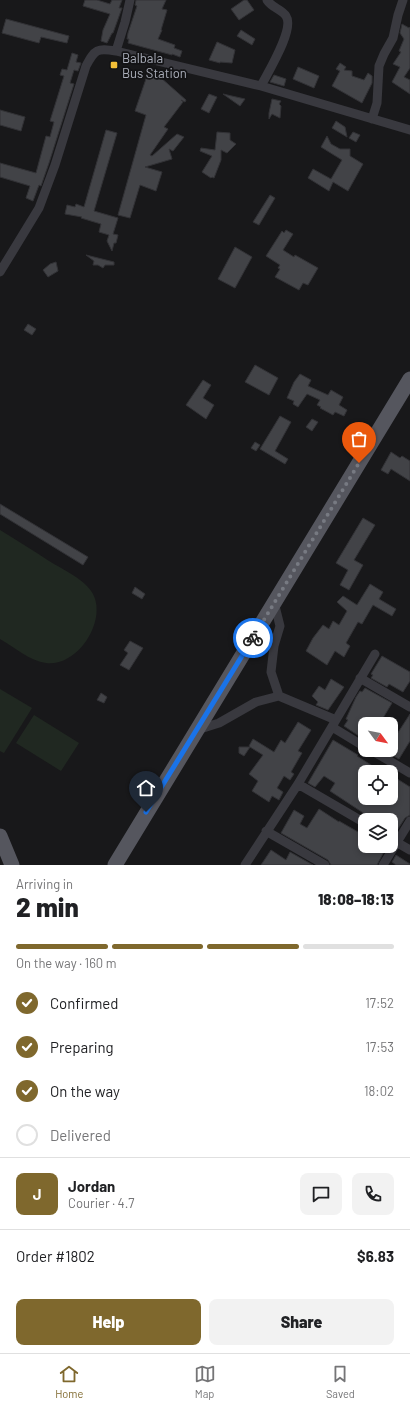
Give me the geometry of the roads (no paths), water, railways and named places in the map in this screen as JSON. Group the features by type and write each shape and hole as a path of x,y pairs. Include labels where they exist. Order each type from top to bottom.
{"main road":[{"path":"115,865 410,379"},
{"path":"0,836 12,865"}],"street":[{"path":"116,51 130,0"},
{"path":"261,86 284,41 289,21 285,14 272,6 267,0"},
{"path":"372,119 377,103 379,66 393,38 398,14 403,0"},
{"path":"0,272 39,208 55,165 86,66 93,54 103,49 261,86 410,130"},
{"path":"274,602 280,626 273,652 271,672 278,696"},
{"path":"245,865 298,784 375,654"},
{"path":"360,678 410,707"},
{"path":"196,730 219,723 256,702 278,696 334,724 358,742"},
{"path":"383,757 410,773"},
{"path":"298,784 358,819"},
{"path":"398,835 410,821"},
{"path":"266,831 326,865"},
{"path":"398,842 410,850"},
{"path":"383,865 388,853"}],"place":[{"name":"Balbala Bus Station","path":"114,65"}]}
